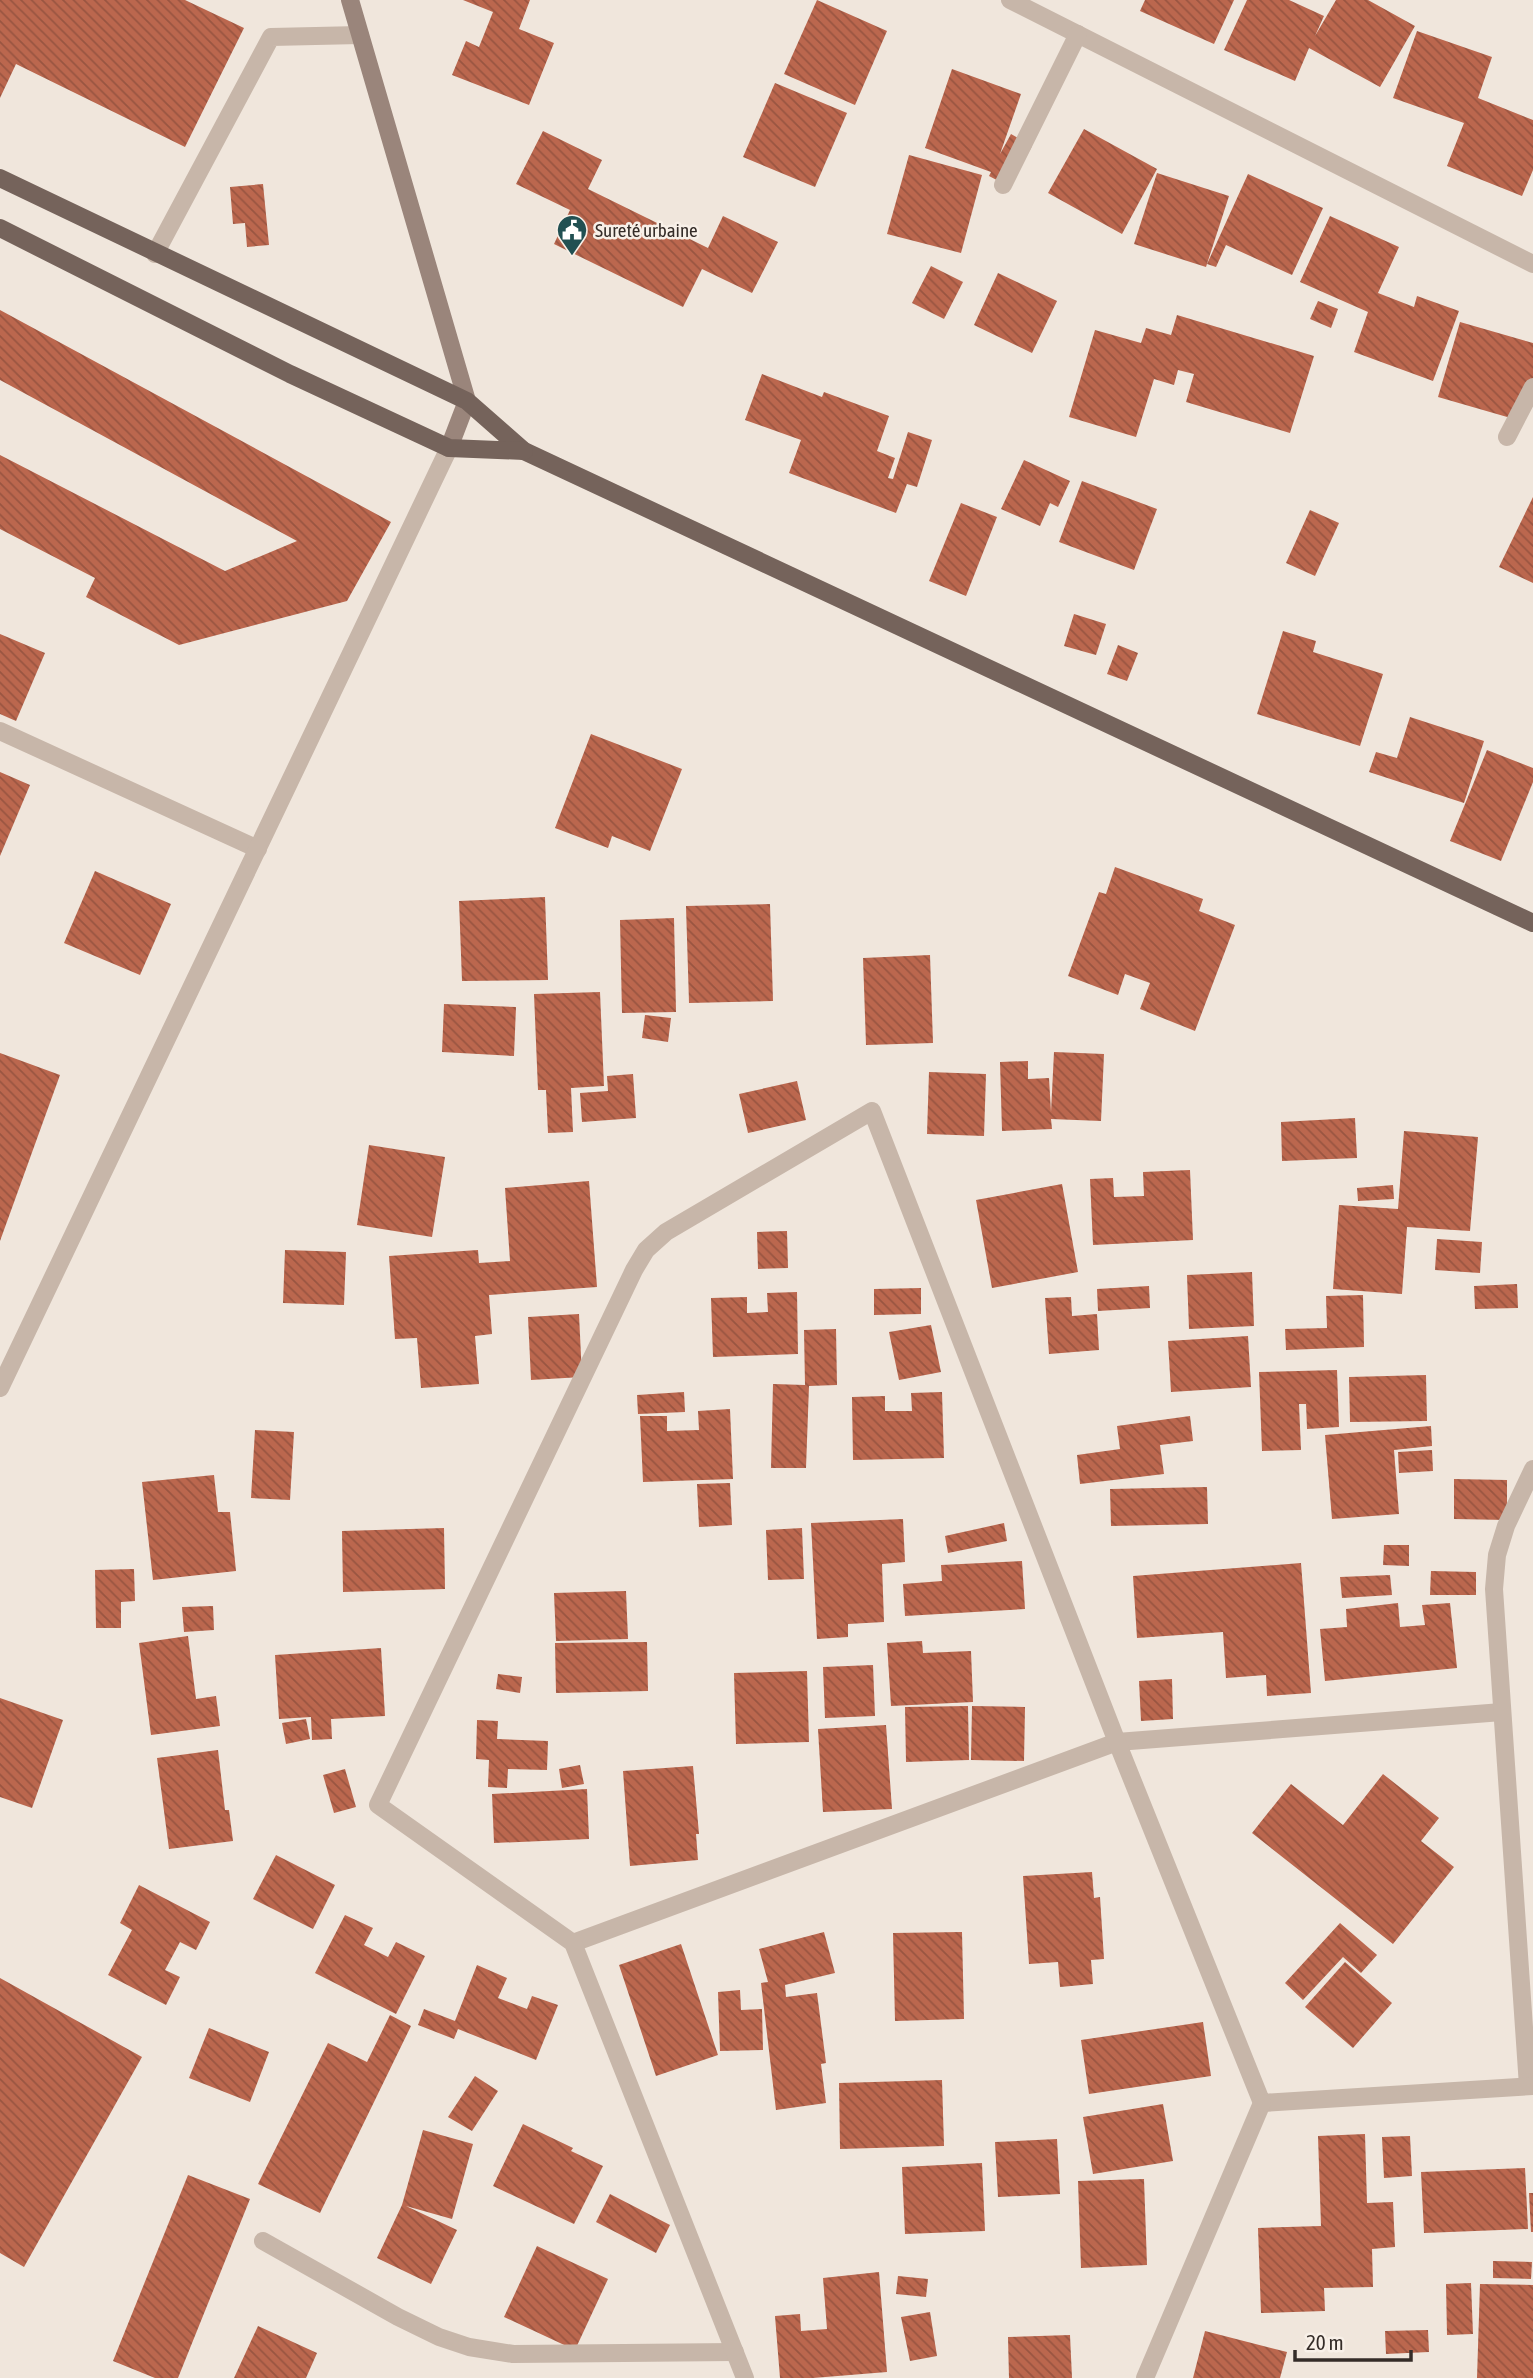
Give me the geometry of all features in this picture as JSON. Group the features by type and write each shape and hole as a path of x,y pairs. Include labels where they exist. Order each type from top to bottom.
{"main road":[{"path":"0,178 467,401 524,451 1533,923"},
{"path":"0,228 290,374 449,447 524,451"}],"street":[{"path":"0,1388 449,447 467,401 350,0"},
{"path":"1010,0 1533,264"},
{"path":"1003,186 1078,34"},
{"path":"155,254 271,37 360,35"},
{"path":"1507,437 1533,387"},
{"path":"0,732 258,849"},
{"path":"745,2378 573,1943 378,1805 634,1270 646,1250 666,1232 872,1111 1117,1742 1262,2103 1144,2378"},
{"path":"1262,2103 1530,2086 1494,1589 1497,1555 1506,1526 1533,1469"},
{"path":"573,1943 1117,1742 1502,1712"},
{"path":"263,2241 398,2317 439,2337 469,2347 513,2354 735,2352"}],"building":[{"path":"0,0 185,0 244,28 185,147 16,64 0,98"},
{"path":"463,0 530,0 519,29 554,43 529,105 452,75 466,41 479,47 493,12"},
{"path":"817,0 887,31 855,105 784,74"},
{"path":"1145,0 1234,0 1214,44 1140,11"},
{"path":"1247,0 1289,0 1324,16 1315,36 1336,0 1368,0 1415,26 1380,87 1309,48 1295,81 1224,50"},
{"path":"1417,31 1492,57 1478,98 1533,120 1533,170 1522,196 1447,166 1464,123 1393,98"},
{"path":"952,69 1021,94 1000,154 1011,134 1032,146 1010,187 989,176 991,172 925,148"},
{"path":"775,83 847,113 815,187 743,157"},
{"path":"1084,129 1157,169 1122,234 1048,193"},
{"path":"543,131 602,160 588,189 708,248 723,216 778,242 752,293 702,269 683,307 554,244 570,210 516,184"},
{"path":"909,155 982,175 961,253 887,234"},
{"path":"1157,173 1229,196 1206,267 1134,244"},
{"path":"1248,174 1323,208 1292,275 1226,245 1216,267 1207,264"},
{"path":"263,184 269,245 247,247 245,223 233,224 230,187"},
{"path":"1330,216 1399,247 1378,293 1414,307 1417,296 1459,311 1433,381 1354,352 1368,312 1300,282"},
{"path":"931,266 963,282 944,319 912,303"},
{"path":"998,273 1057,301 1032,353 974,325"},
{"path":"1318,301 1338,309 1331,328 1310,319"},
{"path":"0,310 391,522 347,601 179,645 86,597 95,578 0,529 0,455 225,571 297,541 0,380"},
{"path":"1177,315 1314,356 1290,433 1186,402 1194,374 1178,370 1174,385 1154,379 1136,437 1069,417 1095,330 1141,343 1146,328 1171,335"},
{"path":"1460,322 1533,343 1533,380 1521,421 1438,397"},
{"path":"762,374 822,397 824,392 889,416 877,451 895,458 888,478 893,479 908,432 932,440 917,487 907,484 896,513 789,473 801,440 745,420"},
{"path":"1024,460 1070,481 1058,507 1050,503 1040,526 1001,509"},
{"path":"1082,481 1157,509 1134,570 1059,542"},
{"path":"1533,497 1533,583 1499,567"},
{"path":"961,503 997,517 966,596 929,581"},
{"path":"1310,510 1339,523 1315,576 1286,563"},
{"path":"1074,614 1106,624 1096,655 1064,646"},
{"path":"1283,631 1316,641 1313,652 1383,674 1360,746 1257,714"},
{"path":"0,634 45,653 16,721 0,714"},
{"path":"1118,645 1138,653 1127,681 1107,674"},
{"path":"1410,717 1484,741 1464,803 1369,772 1376,752 1397,758"},
{"path":"591,734 682,769 650,851 612,836 608,848 555,828"},
{"path":"1487,750 1533,768 1533,782 1501,861 1450,841"},
{"path":"0,772 30,785 0,856"},
{"path":"1115,867 1203,899 1199,911 1235,925 1195,1031 1140,1009 1150,983 1125,974 1118,995 1068,976 1099,892 1106,894"},
{"path":"95,871 171,904 140,975 64,943"},
{"path":"545,897 548,980 462,981 459,901"},
{"path":"770,904 773,1001 689,1003 686,906"},
{"path":"674,918 676,1012 622,1013 620,920"},
{"path":"930,955 933,1043 866,1045 863,958"},
{"path":"600,992 604,1086 571,1088 573,1132 548,1133 546,1090 538,1090 534,994"},
{"path":"444,1004 516,1007 514,1056 442,1052"},
{"path":"645,1015 671,1018 668,1042 642,1038"},
{"path":"1054,1052 1104,1054 1101,1121 1051,1119 1052,1129 1002,1131 1000,1062 1028,1061 1028,1079 1049,1078 1051,1112"},
{"path":"0,1053 60,1075 0,1241"},
{"path":"929,1072 986,1074 984,1136 927,1134"},
{"path":"633,1074 636,1118 582,1122 580,1093 608,1091 607,1076"},
{"path":"797,1081 806,1120 748,1133 739,1094"},
{"path":"1355,1118 1357,1158 1282,1161 1281,1122"},
{"path":"1404,1131 1478,1137 1470,1231 1407,1227 1402,1294 1333,1289 1339,1205 1398,1209"},
{"path":"369,1145 445,1157 432,1237 357,1225"},
{"path":"1190,1170 1193,1240 1093,1245 1090,1179 1113,1178 1114,1197 1144,1196 1143,1172"},
{"path":"589,1181 597,1287 489,1295 492,1334 475,1336 479,1384 421,1388 417,1338 395,1339 389,1256 478,1250 479,1263 510,1261 505,1188"},
{"path":"1062,1184 1078,1272 992,1288 976,1200"},
{"path":"1393,1185 1394,1199 1358,1201 1357,1188"},
{"path":"787,1231 788,1268 758,1269 757,1232"},
{"path":"1437,1239 1482,1242 1480,1273 1435,1270"},
{"path":"285,1250 346,1252 344,1305 283,1303"},
{"path":"1252,1272 1254,1326 1189,1329 1187,1275"},
{"path":"1517,1284 1518,1308 1475,1309 1474,1286"},
{"path":"1149,1286 1150,1308 1098,1311 1097,1289"},
{"path":"921,1288 921,1314 874,1315 874,1289"},
{"path":"797,1292 798,1354 713,1357 711,1298 747,1297 747,1313 768,1312 767,1293"},
{"path":"1363,1295 1364,1347 1286,1350 1285,1329 1327,1328 1326,1296"},
{"path":"1071,1297 1072,1316 1097,1314 1099,1350 1049,1354 1045,1298"},
{"path":"579,1314 582,1377 531,1380 528,1317"},
{"path":"931,1325 941,1372 899,1380 889,1332"},
{"path":"836,1329 837,1385 809,1386 806,1468 771,1468 773,1384 805,1385 804,1330"},
{"path":"1248,1336 1251,1387 1171,1392 1168,1341"},
{"path":"1337,1370 1339,1427 1307,1429 1306,1404 1299,1404 1301,1450 1262,1451 1259,1372"},
{"path":"1426,1375 1427,1421 1350,1422 1349,1377"},
{"path":"684,1392 685,1412 638,1414 637,1395"},
{"path":"942,1392 944,1458 853,1460 852,1397 885,1396 885,1411 912,1411 911,1393"},
{"path":"730,1409 733,1479 643,1482 640,1416 667,1416 667,1431 699,1430 698,1411"},
{"path":"1190,1416 1193,1441 1160,1445 1164,1474 1080,1484 1077,1455 1120,1449 1117,1426"},
{"path":"1431,1426 1432,1446 1394,1450 1399,1514 1332,1519 1325,1435"},
{"path":"255,1430 294,1432 290,1500 251,1498"},
{"path":"1432,1450 1433,1471 1399,1473 1398,1452"},
{"path":"214,1475 218,1512 230,1512 236,1571 153,1580 142,1482"},
{"path":"1454,1479 1507,1480 1507,1520 1454,1519"},
{"path":"730,1483 732,1525 699,1527 697,1484"},
{"path":"1207,1487 1208,1524 1111,1526 1110,1489"},
{"path":"903,1519 905,1562 882,1564 884,1622 848,1624 848,1637 817,1639 811,1523"},
{"path":"1004,1523 1007,1541 948,1553 945,1536"},
{"path":"444,1528 445,1589 343,1592 342,1531"},
{"path":"802,1528 804,1579 768,1580 766,1530"},
{"path":"1384,1545 1409,1545 1409,1566 1383,1565"},
{"path":"1022,1561 1025,1609 905,1616 903,1584 942,1581 941,1565"},
{"path":"1301,1563 1311,1693 1267,1696 1266,1675 1226,1678 1223,1632 1137,1638 1133,1576"},
{"path":"134,1569 135,1601 121,1602 121,1628 96,1628 95,1570"},
{"path":"1431,1571 1476,1572 1476,1595 1430,1595"},
{"path":"1390,1575 1392,1595 1342,1598 1340,1577"},
{"path":"626,1591 628,1639 556,1641 554,1593"},
{"path":"1398,1603 1400,1627 1425,1625 1422,1605 1450,1603 1457,1668 1325,1681 1320,1629 1347,1627 1346,1609"},
{"path":"213,1606 214,1630 184,1632 182,1607"},
{"path":"188,1636 196,1699 216,1696 220,1726 151,1735 139,1643"},
{"path":"922,1641 923,1653 971,1651 973,1702 891,1706 887,1643"},
{"path":"647,1642 648,1691 556,1693 555,1643"},
{"path":"381,1648 385,1716 331,1719 332,1739 312,1740 311,1717 279,1719 275,1655"},
{"path":"873,1665 875,1716 825,1718 823,1667"},
{"path":"807,1671 809,1742 736,1744 734,1673"},
{"path":"498,1674 522,1677 520,1693 496,1689"},
{"path":"1172,1679 1173,1719 1141,1721 1139,1681"},
{"path":"0,1698 63,1720 32,1808 0,1797"},
{"path":"968,1706 969,1760 906,1762 905,1707"},
{"path":"972,1706 1025,1707 1024,1761 971,1760"},
{"path":"306,1719 310,1739 286,1744 282,1723"},
{"path":"477,1720 498,1721 497,1739 548,1741 547,1770 508,1769 507,1788 488,1787 489,1760 476,1759"},
{"path":"886,1725 892,1809 823,1812 818,1729"},
{"path":"218,1750 225,1810 229,1810 233,1841 169,1849 157,1758"},
{"path":"580,1765 584,1784 562,1788 559,1769"},
{"path":"693,1766 699,1834 696,1834 698,1860 630,1866 623,1771"},
{"path":"345,1769 356,1807 334,1813 323,1775"},
{"path":"1383,1774 1439,1818 1421,1841 1454,1867 1393,1944 1252,1833 1291,1784 1343,1825"},
{"path":"587,1789 589,1839 494,1843 492,1794"},
{"path":"276,1855 335,1885 313,1929 253,1899"},
{"path":"1092,1872 1094,1898 1100,1897 1104,1959 1091,1960 1093,1984 1060,1987 1058,1962 1029,1964 1023,1876"},
{"path":"139,1885 210,1922 196,1950 180,1942 165,1970 180,1977 166,2005 108,1975 132,1930 120,1923"},
{"path":"345,1915 373,1928 364,1945 388,1957 396,1942 425,1956 396,2014 315,1973"},
{"path":"1340,1923 1377,1955 1361,1973 1343,1957 1303,2000 1285,1983"},
{"path":"824,1932 835,1973 785,1985 786,1997 817,1993 826,2063 821,2064 826,2103 776,2110 761,1983 768,1982 759,1949"},
{"path":"962,1932 964,2019 895,2021 893,1933"},
{"path":"681,1944 718,2055 656,2076 619,1965"},
{"path":"1345,1962 1392,2003 1353,2048 1305,2007"},
{"path":"477,1965 507,1978 498,1998 527,2009 532,1996 558,2005 536,2060 458,2029 454,2039 418,2025 424,2009 455,2021"},
{"path":"0,1978 142,2057 24,2267 0,2253"},
{"path":"740,1990 741,2010 762,2009 763,2050 720,2051 718,1992"},
{"path":"390,2015 411,2026 320,2213 258,2184 328,2043 367,2062"},
{"path":"1203,2022 1211,2076 1089,2094 1081,2040"},
{"path":"209,2028 269,2052 250,2102 189,2078"},
{"path":"475,2076 498,2091 472,2131 448,2117"},
{"path":"942,2080 944,2146 840,2149 839,2083"},
{"path":"1163,2104 1173,2161 1093,2174 1083,2117"},
{"path":"523,2124 603,2166 574,2224 493,2186"},
{"path":"423,2130 473,2144 452,2219 406,2206 457,2230 431,2284 377,2258 402,2205"},
{"path":"1365,2134 1367,2203 1393,2202 1395,2247 1372,2249 1373,2287 1324,2288 1325,2311 1261,2313 1258,2228 1321,2226 1318,2136"},
{"path":"1410,2136 1412,2176 1384,2178 1382,2137"},
{"path":"1057,2139 1060,2194 998,2197 995,2142"},
{"path":"982,2163 985,2231 905,2234 902,2167"},
{"path":"1525,2168 1528,2229 1424,2233 1421,2172"},
{"path":"188,2175 250,2199 178,2378 155,2378 113,2361"},
{"path":"1144,2179 1147,2265 1081,2268 1078,2181"},
{"path":"1529,2193 1533,2193 1533,2232 1531,2232"},
{"path":"610,2194 670,2225 656,2253 596,2222"},
{"path":"537,2246 608,2279 575,2350 504,2317"},
{"path":"1493,2261 1532,2262 1531,2279 1493,2278"},
{"path":"879,2272 887,2372 780,2378 775,2316 800,2314 801,2331 827,2329 823,2278"},
{"path":"898,2276 928,2279 926,2297 896,2294"},
{"path":"1471,2283 1473,2334 1447,2335 1446,2284"},
{"path":"1480,2284 1533,2285 1533,2378 1477,2378"},
{"path":"930,2312 937,2356 910,2361 901,2317"},
{"path":"258,2326 317,2353 306,2378 234,2378"},
{"path":"1428,2330 1429,2352 1386,2354 1385,2331"},
{"path":"1205,2331 1287,2352 1280,2378 1193,2378"},
{"path":"1070,2335 1072,2378 1009,2378 1008,2337"}],"place":[{"name":"Sureté urbaine","path":"572,257"}]}
